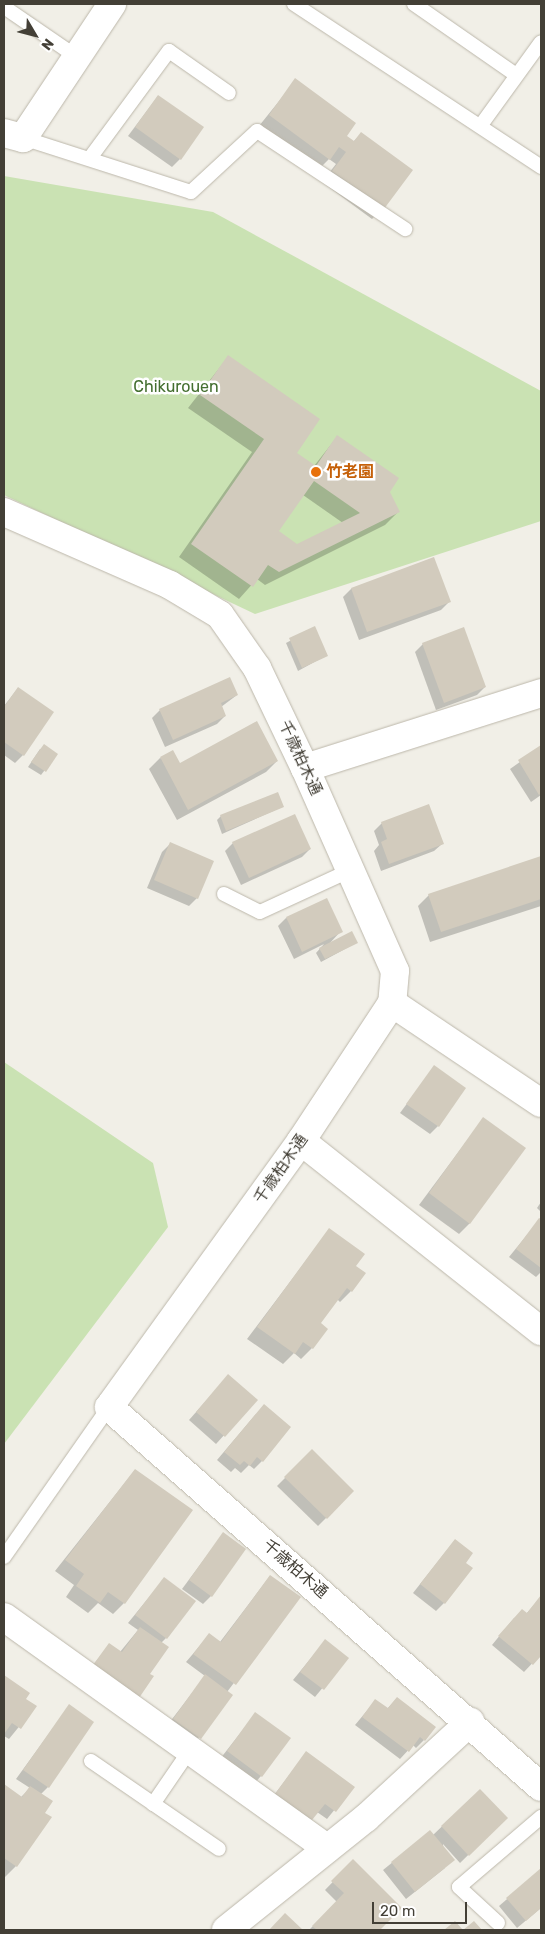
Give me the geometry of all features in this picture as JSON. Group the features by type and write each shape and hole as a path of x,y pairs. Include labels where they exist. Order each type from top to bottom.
{"street":[{"path":"13,136 77,57 112,4"},
{"name":"千歳柏木通","path":"4,512 170,585 220,615 257,668 305,768 395,971 392,1002 301,1141 109,1407 470,1722 541,1787"},
{"path":"305,768 541,693"},
{"path":"392,1002 541,1103"},
{"path":"301,1141 541,1331"},
{"path":"4,1617 327,1848"},
{"path":"226,1930 420,1771 470,1722"}],"lane":[{"path":"294,4 481,125 541,167"},
{"path":"414,4 516,75"},
{"path":"4,7 77,57"},
{"path":"481,125 541,42"},
{"path":"90,158 169,51 230,93"},
{"path":"13,136 90,158 191,192 257,131 405,229"},
{"path":"224,894 260,912 351,870"},
{"path":"5,1554 109,1407"},
{"path":"153,1804 190,1750"},
{"path":"91,1761 219,1849"},
{"path":"498,1924 459,1887 541,1817"}],"green space":[{"name":"Chikurouen","path":"4,176 213,212 541,391 541,521 255,614 4,495"},
{"path":"4,1062 153,1163 168,1227 4,1444"}],"building":[{"path":"295,78 356,123 347,136 354,141 361,132 413,170 384,209 332,171 346,152 339,147 330,160 269,115"},
{"path":"158,95 204,127 181,160 135,127"},
{"name":"竹老園","path":"228,355 320,419 297,453 316,466 337,435 399,478 390,492 400,512 279,572 268,565 253,587 191,544 264,439 200,395","holes":["314,481 360,513 297,544 279,531"]},
{"path":"434,557 451,602 367,632 351,588"},
{"path":"315,626 328,656 302,668 289,638"},
{"path":"464,627 486,687 444,703 422,643"},
{"path":"230,677 238,695 221,703 226,716 173,740 159,709"},
{"path":"18,687 54,712 24,756 4,742 4,707"},
{"path":"257,721 278,761 188,810 160,757 173,750 180,763"},
{"path":"44,744 58,754 46,772 31,762"},
{"path":"541,745 541,793 539,795 518,760"},
{"path":"278,792 284,807 226,831 220,815"},
{"path":"429,804 444,844 389,864 381,842 387,839 381,822"},
{"path":"295,814 311,849 249,878 232,842"},
{"path":"170,842 214,861 198,899 154,880"},
{"path":"541,856 541,899 441,932 428,894"},
{"path":"327,898 343,932 302,952 286,917"},
{"path":"352,931 358,943 325,959 319,948"},
{"path":"434,1065 466,1088 439,1127 406,1104"},
{"path":"483,1117 526,1148 470,1224 429,1193"},
{"path":"539,1218 541,1219 541,1268 516,1249"},
{"path":"329,1228 365,1254 356,1266 366,1273 352,1292 347,1288 321,1323 328,1329 313,1349 303,1342 295,1354 257,1327"},
{"path":"228,1374 258,1400 225,1437 196,1412"},
{"path":"264,1404 291,1427 263,1462 257,1457 250,1466 244,1461 240,1465 224,1452"},
{"path":"312,1449 354,1491 327,1519 284,1477"},
{"path":"135,1469 193,1510 125,1604 108,1592 100,1603 76,1586 84,1574 65,1560"},
{"path":"223,1532 246,1549 212,1597 189,1580"},
{"path":"455,1539 473,1553 466,1563 473,1568 445,1604 420,1584"},
{"path":"270,1575 301,1597 236,1685 193,1654 209,1633 221,1642"},
{"path":"164,1577 196,1601 167,1639 135,1615"},
{"path":"541,1595 541,1656 533,1665 498,1636 522,1609 527,1613"},
{"path":"140,1627 169,1647 150,1674 154,1676 139,1698 93,1665 109,1643 122,1652"},
{"path":"325,1639 349,1658 324,1690 300,1672"},
{"path":"205,1674 233,1695 201,1739 173,1719"},
{"path":"4,1675 30,1693 26,1699 37,1706 21,1729 12,1723 4,1734"},
{"path":"397,1697 436,1727 425,1741 420,1737 409,1752 362,1717 375,1699 388,1708"},
{"path":"69,1704 94,1722 49,1788 23,1770"},
{"path":"255,1712 291,1738 262,1777 227,1751"},
{"path":"306,1751 355,1787 336,1812 325,1804 312,1820 275,1794"},
{"path":"4,1784 22,1797 30,1786 53,1801 45,1813 52,1817 17,1867 4,1858"},
{"path":"480,1789 508,1818 469,1856 441,1826"},
{"path":"430,1830 455,1860 415,1892 391,1862"},
{"path":"353,1859 402,1908 380,1930 317,1930 312,1926 344,1893 331,1881"},
{"path":"541,1868 541,1908 526,1921 506,1898"},
{"path":"285,1913 303,1930 269,1930"},
{"path":"455,1921 463,1930 444,1930"},
{"path":"474,1921 482,1930 463,1930"}],"place":[{"name":"竹老園","path":"316,472"}]}
